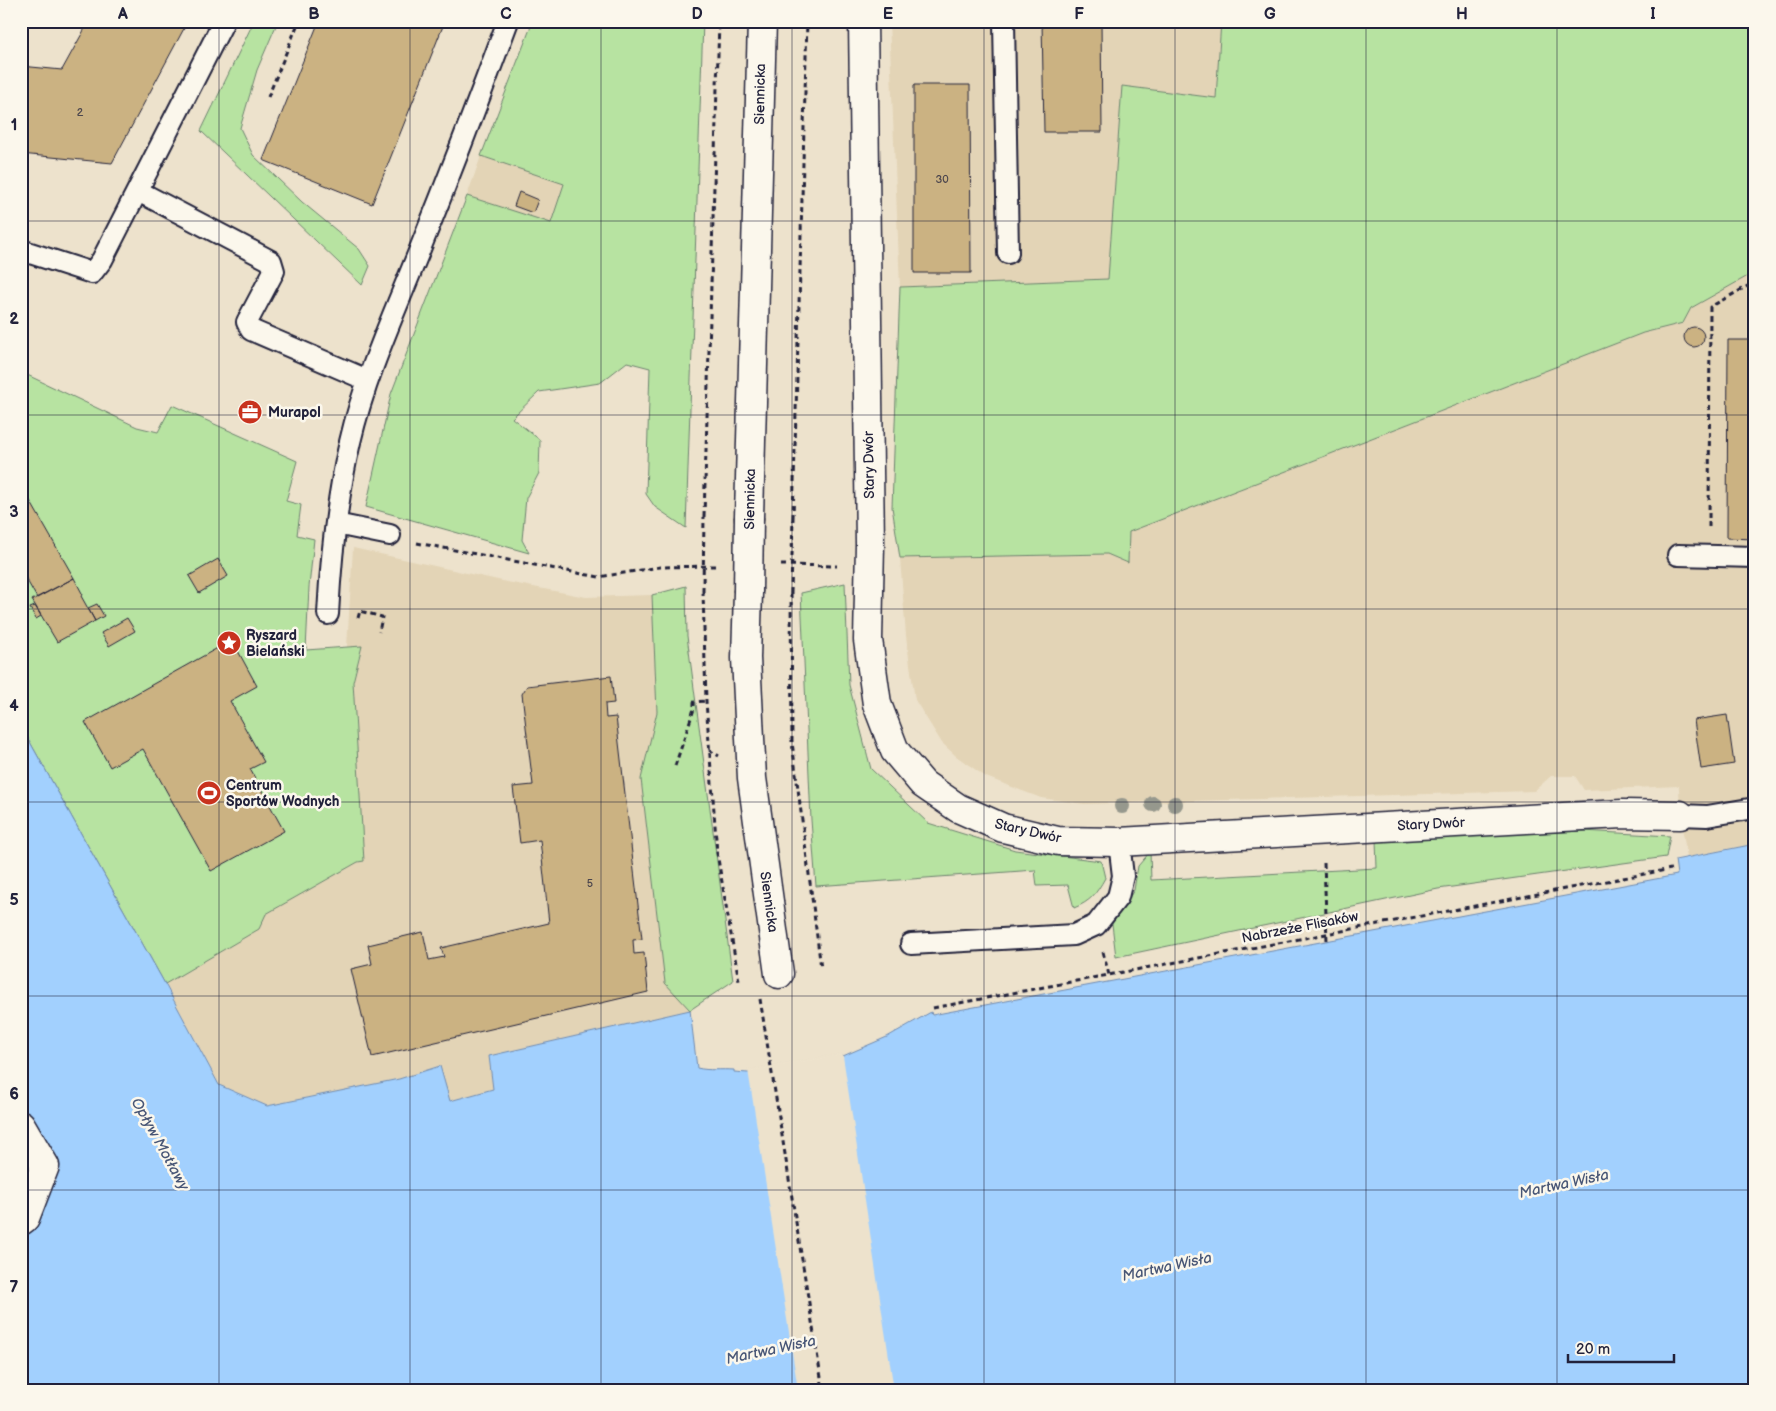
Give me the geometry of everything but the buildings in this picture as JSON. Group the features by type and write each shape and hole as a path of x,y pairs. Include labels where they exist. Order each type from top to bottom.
{"street":[{"name":"Siennicka","path":"762,21 746,658 752,778 779,974"},
{"name":"Stary Dwór","path":"863,21 870,567 868,640 877,704 895,751 923,784 958,808 1003,828 1058,840 1119,842 1623,814 1680,815"},
{"path":"21,1125 45,1166 26,1218 21,1221"}],"lane":[{"path":"21,250 92,273 102,260 224,21"},
{"path":"328,614 330,558 340,493 350,442 367,380 455,161 508,21"},
{"path":"1004,21 1008,253"},
{"path":"138,191 271,261 274,271 247,322 251,330 367,380"},
{"path":"336,524 390,535"},
{"path":"1678,555 1755,557"},
{"path":"1680,815 1707,816 1755,808"},
{"path":"911,944 1074,935 1096,925 1118,897 1122,876 1119,842"}],"path":[{"path":"268,97 299,21"},
{"path":"719,21 703,591 706,702 717,853 739,980"},
{"path":"807,21 791,593 792,742 821,968"},
{"path":"1709,556 1710,307 1755,282"},
{"path":"390,535 424,545 599,577 660,567 719,566"},
{"path":"779,565 870,567"},
{"path":"357,624 360,611 382,617 379,632"},
{"path":"675,766 694,710 694,702 706,702"},
{"path":"1322,830 1327,941"},
{"name":"Nabrzeże Flisaków","path":"934,1008 1671,869"},
{"path":"760,997 823,1390"}],"shaded area":[{"path":"889,21 1221,21 1216,98 1122,86 1108,279 900,287"},
{"path":"481,156 565,184 551,224 467,196"},
{"path":"1755,272 1755,844 1687,857 1680,815 1679,786 1584,790 1575,776 1551,776 1534,791 1084,804 1041,798 986,777 956,756 942,743 915,700 906,636 900,558 1108,554 1128,563 1129,532 1643,333 1683,323 1691,308"},
{"path":"353,548 507,582 586,597 652,595 657,712 641,779 665,983 690,1010 489,1056 493,1089 449,1101 440,1066 399,1079 267,1106 219,1085 165,984 259,929 265,914 358,862 364,861 353,682 362,646 347,647"}],"green space":[{"path":"254,21 278,21 257,70 240,128 253,155 302,202 359,249 370,266 362,285 201,131"},
{"path":"533,21 703,21 686,528 655,507 646,494 650,368 627,362 600,383 539,392 512,418 540,440 539,473 526,498 522,540 529,553 366,507 391,394 467,196 551,223 564,184 481,156"},
{"path":"1221,21 1755,21 1755,272 1691,308 1683,323 1643,333 1129,532 1128,563 1107,554 900,558 892,507 900,287 1108,279 1122,86 1216,98"},
{"name":"Centrum Sportów Wodnych","path":"21,372 137,427 158,432 172,405 297,461 286,501 301,505 297,535 314,539 309,587 306,650 362,646 353,682 364,861 358,862 266,914 259,929 165,984 21,726"},
{"path":"845,583 849,685 871,769 928,823 1015,850 1101,861 1105,878 1096,893 1089,900 1074,908 1068,885 1037,886 1035,870 816,886 811,820 801,593"},
{"path":"686,586 687,636 733,981 690,1010 665,983 641,779 657,712 652,595"},
{"path":"1583,831 1670,836 1666,857 1438,889 1116,957 1112,924 1134,890 1138,866 1150,852 1151,880 1377,868 1376,840"}],"water":[{"path":"21,726 219,1085 267,1106 399,1079 440,1066 450,1101 493,1089 489,1056 690,1010 697,1068 734,1070 734,1072 748,1073 843,1056 887,1037 931,1012 932,1015 1677,875 1675,860 1755,844 1755,1390 21,1390 21,1229 52,1162 21,1109"}],"pier":[{"path":"842,1054 894,1390 798,1390 748,1070"}],"place":[{"name":"Murapol","path":"250,412"},
{"name":"Ryszard Bielański","path":"229,643"},
{"name":"Centrum Sportów Wodnych","path":"209,793"}],"water label":[{"name":"Opływ Motławy","path":"160,1144"},
{"name":"Martwa Wisła","path":"1564,1184"},
{"name":"Martwa Wisła","path":"1167,1267"},
{"name":"Martwa Wisła","path":"771,1350"}]}
